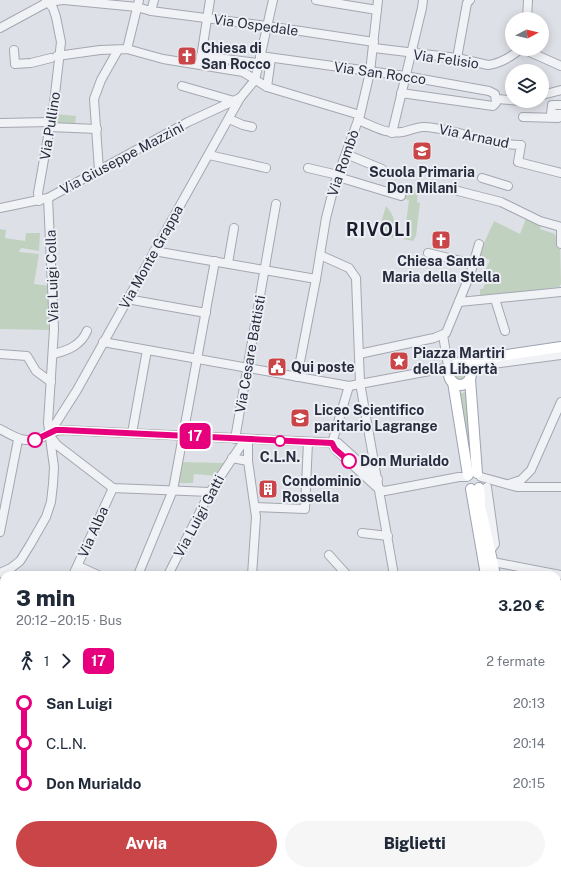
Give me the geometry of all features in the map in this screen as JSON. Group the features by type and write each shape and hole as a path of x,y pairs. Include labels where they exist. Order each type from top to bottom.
{"main road":[{"path":"494,571 476,481 453,382 449,375 450,367 456,363 464,363 495,356 561,348"},
{"path":"453,382 462,385 482,363 495,356"},
{"path":"464,363 469,366 471,376 476,481 486,571"}],"street":[{"name":"Via Ospedale","path":"47,1 64,0 138,3 152,11 267,26 374,45"},
{"path":"152,11 154,0"},
{"path":"201,60 206,18 210,0"},
{"path":"255,80 273,0"},
{"path":"316,0 378,10"},
{"name":"Via Rombò","path":"297,377 326,218 338,176 359,118 370,72 378,0"},
{"path":"14,50 15,64 31,63 56,56 118,50 130,50 163,60 201,60 243,72 267,87 359,118 392,133 423,0"},
{"path":"457,58 467,3 470,0"},
{"path":"527,12 528,0"},
{"path":"0,28 47,1"},
{"name":"Via Pullino","path":"39,201 38,194 50,124 56,56 61,42 56,17 47,1"},
{"path":"130,50 138,3"},
{"name":"Via Felisio","path":"374,45 411,54 457,58 482,64 493,64 508,56"},
{"path":"99,170 94,99 101,80 118,50"},
{"path":"535,56 561,66"},
{"path":"267,87 272,58"},
{"name":"Via San Rocco","path":"201,60 259,60 272,58 405,76 489,91 494,92 496,99"},
{"name":"Via Monte Grappa","path":"49,434 77,390 209,155 229,119 237,99 255,80"},
{"path":"182,86 237,99"},
{"path":"549,93 561,90"},
{"path":"401,93 495,106 496,99 505,100"},
{"name":"Via Giuseppe Mazzini","path":"0,208 48,198 188,122 237,99"},
{"path":"560,116 551,114 552,105 561,105"},
{"path":"522,117 560,116"},
{"path":"229,119 252,127"},
{"path":"0,123 28,122 97,129"},
{"name":"Via Arnaud","path":"392,133 423,126 452,131 496,144 521,145 518,162 561,173"},
{"path":"346,154 382,169"},
{"path":"209,155 266,168"},
{"path":"308,168 401,196"},
{"path":"482,178 508,186"},
{"path":"458,191 501,202 540,222 561,226 561,244"},
{"name":"Via Luigi Colla","path":"11,571 20,561 30,545 46,517 51,502 54,468 49,434 51,382 54,354 54,318 48,198"},
{"name":"Via Cesare Battisti","path":"235,439 276,204"},
{"path":"228,263 234,228"},
{"path":"359,354 443,335 449,329 479,244"},
{"path":"154,251 316,279"},
{"path":"428,253 473,264"},
{"path":"320,255 349,268 355,274 360,383 393,571"},
{"path":"140,571 173,490 184,436 214,261"},
{"path":"459,302 561,292"},
{"path":"128,299 206,313"},
{"path":"495,299 505,331"},
{"path":"54,354 65,351 80,343 88,331"},
{"path":"103,342 349,386 450,367 443,335"},
{"path":"132,433 147,350"},
{"path":"0,354 27,356 36,371 51,382"},
{"path":"482,363 493,364 561,355"},
{"path":"349,386 332,443 335,449 380,490 385,491 458,477 517,487 561,488"},
{"path":"476,481 504,484 521,480 531,470 561,402"},
{"path":"0,429 18,440 35,440 56,430 63,430 340,444 378,479"},
{"path":"49,434 57,444 113,488 210,492"},
{"path":"0,532 18,440"},
{"path":"248,440 248,461 256,517 252,571"},
{"name":"Via Luigi Gatti","path":"170,571 210,492 231,459 248,440"},
{"path":"255,507 306,509 308,442"},
{"path":"231,459 248,461"},
{"name":"Via Alba","path":"75,571 113,488"},
{"path":"362,533 388,536"},
{"path":"329,555 343,571"},
{"path":"493,562 540,571"},
{"path":"78,566 89,571"}],"green space":[{"path":"56,114 76,116 75,126 55,124"},
{"path":"405,187 418,191 417,202 420,203 416,236 413,241 404,239 409,200 403,199"},
{"path":"386,206 394,220 394,238 386,236 382,227 380,226"},
{"path":"527,216 542,222 540,229 555,234 557,240 560,240 561,284 559,287 480,297 480,289 483,289 488,275 484,273 490,260 478,256 494,221 520,234"},
{"path":"0,229 6,230 5,238 25,241 26,233 40,233 39,251 21,248 19,252 39,254 34,284 50,286 52,330 0,329"},
{"path":"460,367 465,369 467,374 465,379 460,381 455,379 453,374 455,369"},
{"path":"467,392 470,451 457,394"},
{"path":"181,462 225,463 216,476 194,474 193,483 177,483"}],"bus line":[{"name":"17","path":"35,440 56,430 63,430 181,435 244,440 332,443 335,449 349,461"}],"place":[{"name":"Chiesa di San Rocco","path":"187,56"},
{"name":"Scuola Primaria Don Milani","path":"422,151"},
{"name":"Chiesa Santa Maria della Stella","path":"441,240"},
{"name":"Piazza Martiri della Libertà","path":"399,361"},
{"name":"Qui poste","path":"277,367"},
{"name":"Liceo Scientifico paritario Lagrange","path":"300,418"},
{"name":"C.L.N.","path":"280,441"},
{"name":"Don Murialdo","path":"349,461"},
{"name":"Condominio Rossella","path":"268,489"}],"district":[{"name":"RIVOLI","path":"379,230"}]}
